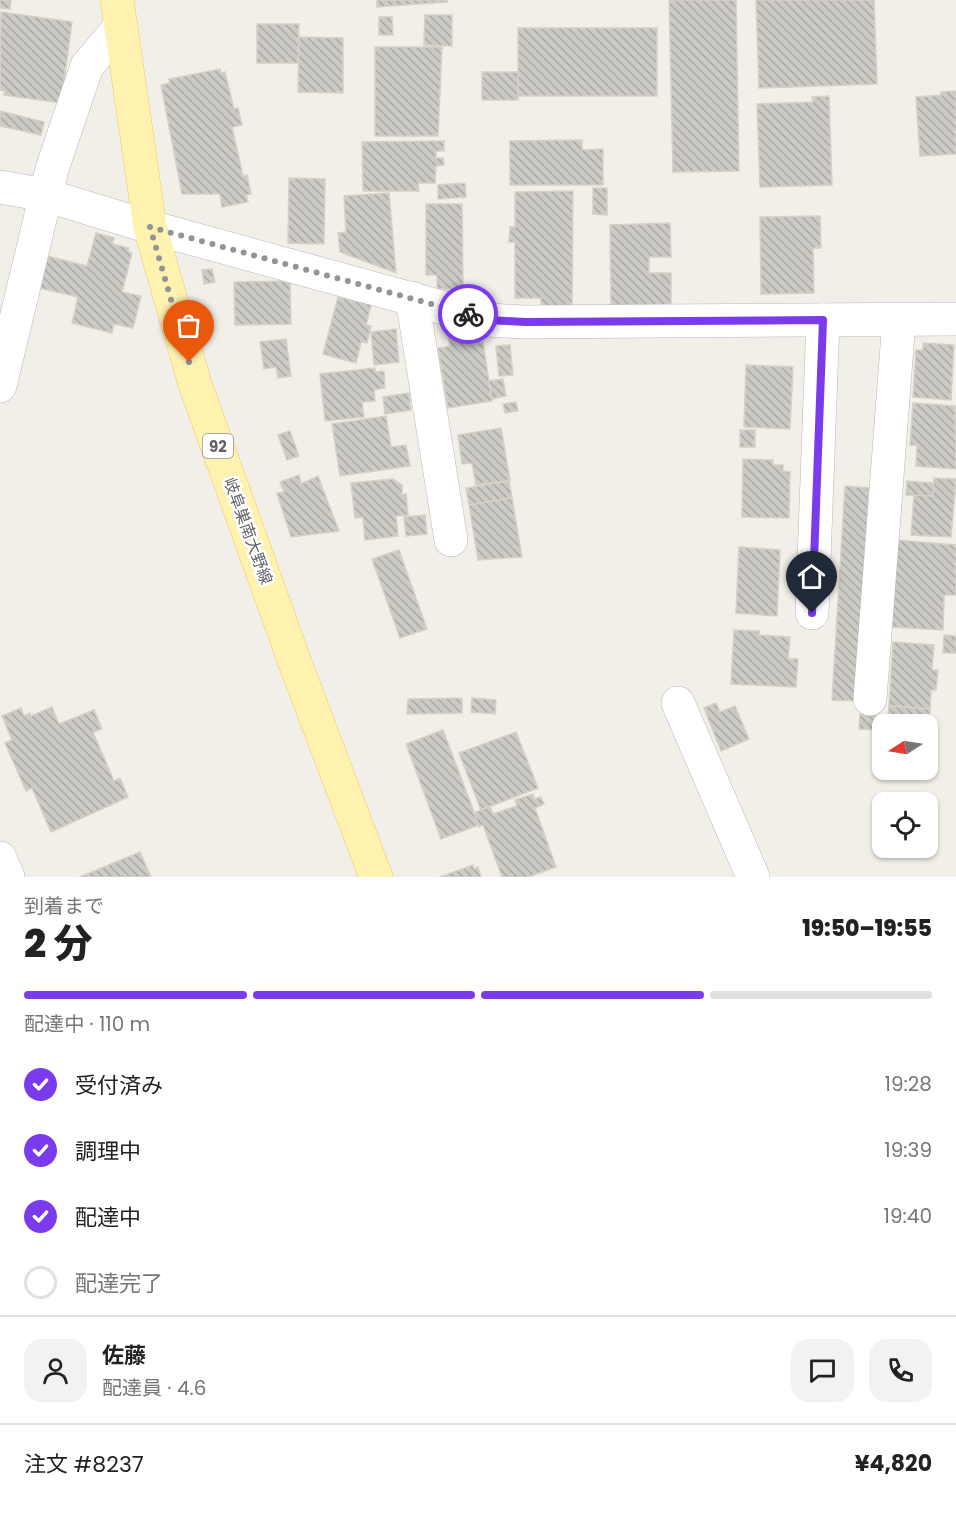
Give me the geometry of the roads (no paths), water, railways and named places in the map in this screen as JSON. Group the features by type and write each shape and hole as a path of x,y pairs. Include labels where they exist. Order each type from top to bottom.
{"main road":[{"name":"岐阜巣南大野線","path":"119,13 150,227 195,384 294,660 376,877"}],"street":[{"path":"0,386 45,195 87,66 119,13"},
{"path":"0,187 45,195 150,227 488,320 525,322 956,319"},
{"path":"412,298 451,540"},
{"path":"812,613 823,320"},
{"path":"870,699 899,320"},
{"path":"678,703 753,877"},
{"path":"0,858 8,877"}]}
